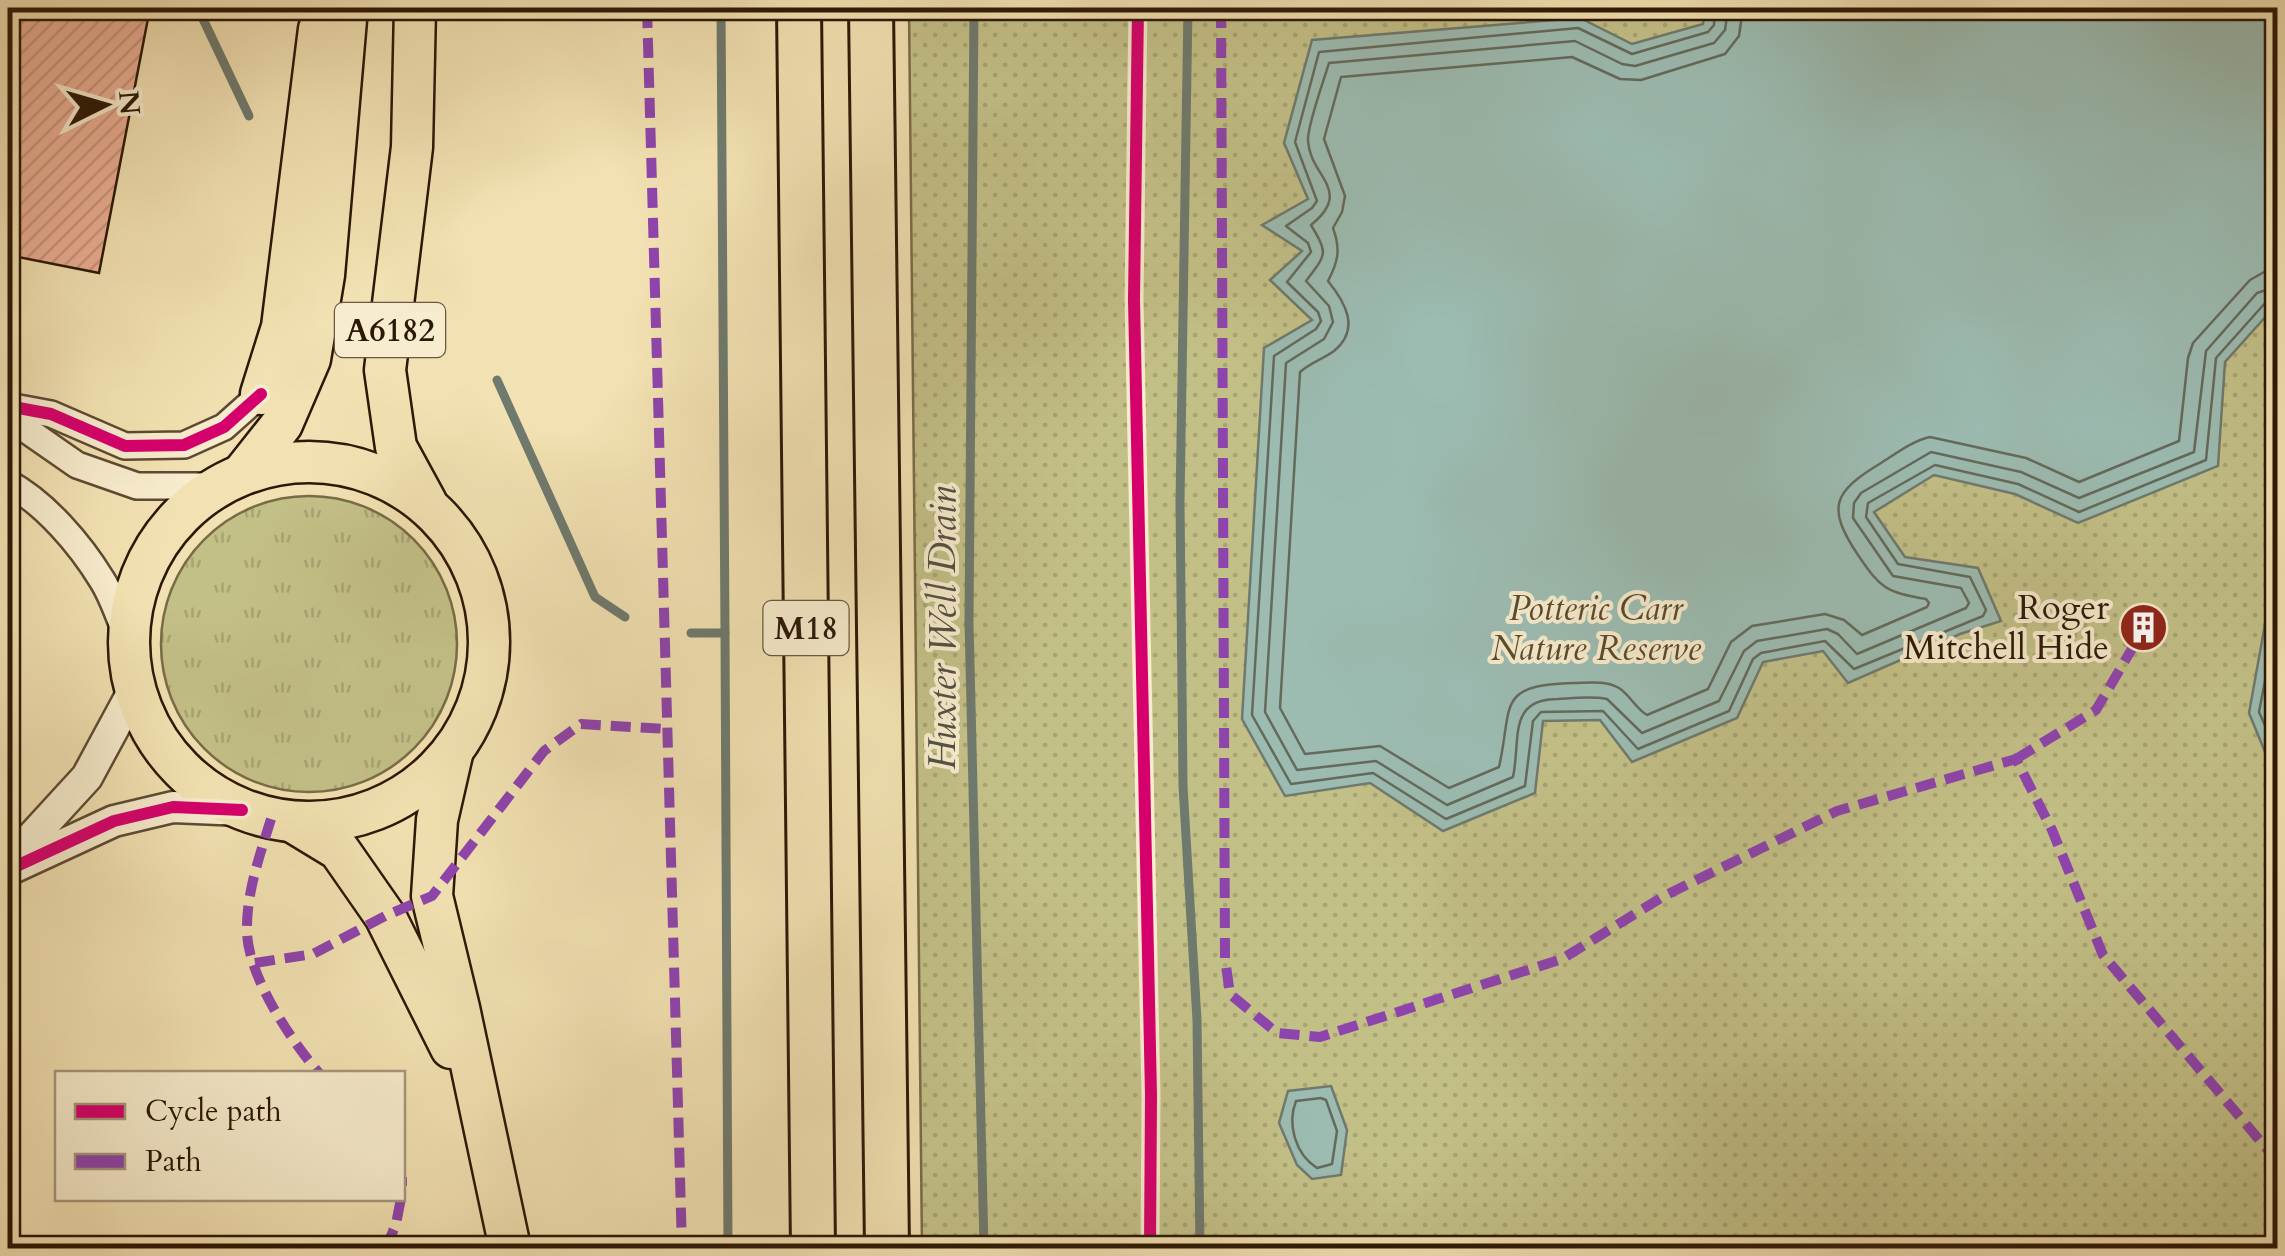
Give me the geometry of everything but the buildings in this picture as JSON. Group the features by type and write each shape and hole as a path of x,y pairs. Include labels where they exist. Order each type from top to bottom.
{"highway":[{"path":"261,394 282,327 325,8"},
{"name":"A6182","path":"230,479 282,424 310,359 324,275 346,8"},
{"name":"A6182","path":"415,8 412,147 385,370 396,446 428,505"},
{"name":"M18","path":"799,8 813,1248"},
{"name":"M18","path":"871,8 886,1248"},
{"path":"292,461 341,463 387,478 428,505 457,539 478,579 488,622 488,668 476,711 454,750 422,783 382,807 339,820 293,822 242,810 205,790 174,763 150,729 134,690 128,639 138,579 169,526 230,479 292,461"},
{"path":"454,750 437,820 432,896 510,1248"},
{"path":"293,822 339,850 385,916 478,1106"}],"street":[{"path":"8,406 50,414 125,446 184,445 224,427 261,394"},
{"path":"8,416 77,465 137,486 230,479"},
{"path":"8,483 63,529 104,582 128,639"},
{"path":"8,867 88,777 134,690"},
{"path":"8,867 114,821 172,807 242,810"}],"green space":[{"name":"Potteric Carr Nature Reserve","path":"909,8 2277,8 2277,1248 922,1248"},
{"path":"309,496 366,507 414,539 446,587 457,644 446,701 414,749 366,781 309,792 252,781 204,749 172,701 161,644 172,587 204,539 252,507"}],"water":[{"path":"1706,8 2277,8 2277,304 2225,362 2218,466 2078,523 2015,494 1934,475 1874,512 1905,557 1978,568 2001,621 1960,634 1848,683 1823,651 1763,662 1737,718 1632,762 1600,720 1543,721 1535,793 1443,831 1370,783 1285,796 1242,719 1264,348 1312,320 1270,280 1302,251 1262,225 1308,199 1284,143 1312,40 1580,18 1632,44 1703,24"},
{"path":"2277,582 2277,781 2249,713 2269,602"},
{"path":"1331,1086 1347,1130 1341,1175 1312,1179 1297,1165 1279,1123 1288,1091"}],"waterway":[{"name":"Huxter Well Drain","path":"203,8 203,19 249,116"},
{"path":"721,8 725,633"},
{"name":"Huxter Well Drain","path":"974,8 969,622 984,1248"},
{"path":"1188,8 1180,502 1183,786 1197,1020 1200,1248"},
{"name":"Huxter Well Drain","path":"497,380 595,597 625,617"},
{"name":"Huxter Well Drain","path":"691,633 725,633 728,1248"}],"marked path":[{"path":"647,8 682,1248"},
{"path":"1221,8 1225,959 1230,994 1277,1033 1320,1037 1562,959 1664,896 1837,811 2016,759 2052,830 2103,955 2278,1162"},
{"path":"2016,759 2096,710 2136,642"},
{"path":"255,963 313,954 432,896 544,751 581,724 667,729"},
{"path":"271,819 249,903 249,949 273,1007 318,1071"},
{"path":"386,1248 400,1201"}],"cycle path":[{"path":"1138,8 1134,300 1151,1095 1150,1248"},
{"path":"8,406 51,414 125,446 184,445 224,427 261,394"},
{"path":"8,870 114,821 173,807 242,810"}],"place":[{"name":"Roger Mitchell Hide","path":"2144,627"}]}
